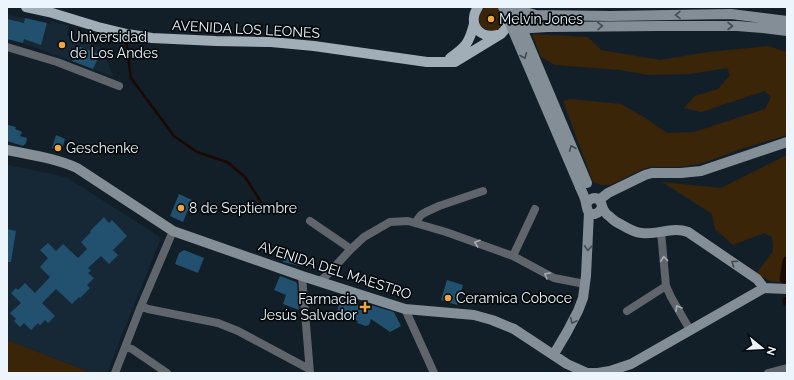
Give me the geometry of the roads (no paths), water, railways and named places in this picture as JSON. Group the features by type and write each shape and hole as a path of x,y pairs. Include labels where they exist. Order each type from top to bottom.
{"main road":[{"name":"AVENIDA LOS LEONES","path":"26,7 49,12 98,27 152,38 271,42 314,46 427,62 455,62 502,33"},
{"path":"502,33 508,26 510,16 505,7"},
{"path":"505,7 584,185 599,202 608,216 621,225 641,234 678,229 688,232 757,279 764,288 783,289"},
{"path":"511,7 584,185 588,208 593,214 600,211 599,202"},
{"path":"511,7 536,15 610,16 731,14 787,21"},
{"path":"443,62 459,52 467,44 472,33 475,9"},
{"path":"474,24 476,28 486,36 548,27 730,26 787,31"},
{"path":"599,202 608,193 644,175 652,173 701,171 787,142"},
{"name":"AVENIDA DEL MAESTRO","path":"7,150 66,163 77,168 173,231 302,276 405,308 474,315 492,320 514,329 568,364 587,373 610,371 631,364 764,288"},
{"path":"554,354 578,311 583,298 586,276 588,201 592,198 599,202"}],"street":[{"path":"7,47 57,62 119,86"},
{"path":"415,223 421,215 426,212 439,206 484,191"},
{"path":"513,256 535,208"},
{"path":"310,221 351,249"},
{"path":"320,281 364,237 390,222 408,221 446,232 513,256 554,278 585,284"},
{"path":"115,373 141,306 173,231"},
{"path":"661,232 666,286 690,330"},
{"path":"302,276 310,371"},
{"path":"627,311 666,286"},
{"path":"141,306 148,309 218,323 238,331 310,371"},
{"path":"405,308 432,372"},
{"path":"125,347 167,373"},
{"path":"768,373 787,368"}],"waterway":[{"path":"126,40 131,78 174,136 197,152 227,162 245,177 261,202"},
{"path":"784,279 787,261"}],"place":[{"name":"Melvin Jones","path":"491,19"},
{"name":"Universidad de Los Andes","path":"62,45"},
{"name":"Geschenke","path":"58,148"},
{"name":"8 de Septiembre","path":"181,208"},
{"name":"Ceramica Coboce","path":"448,298"},
{"name":"Farmacia Jesús Salvador","path":"365,307"}]}
